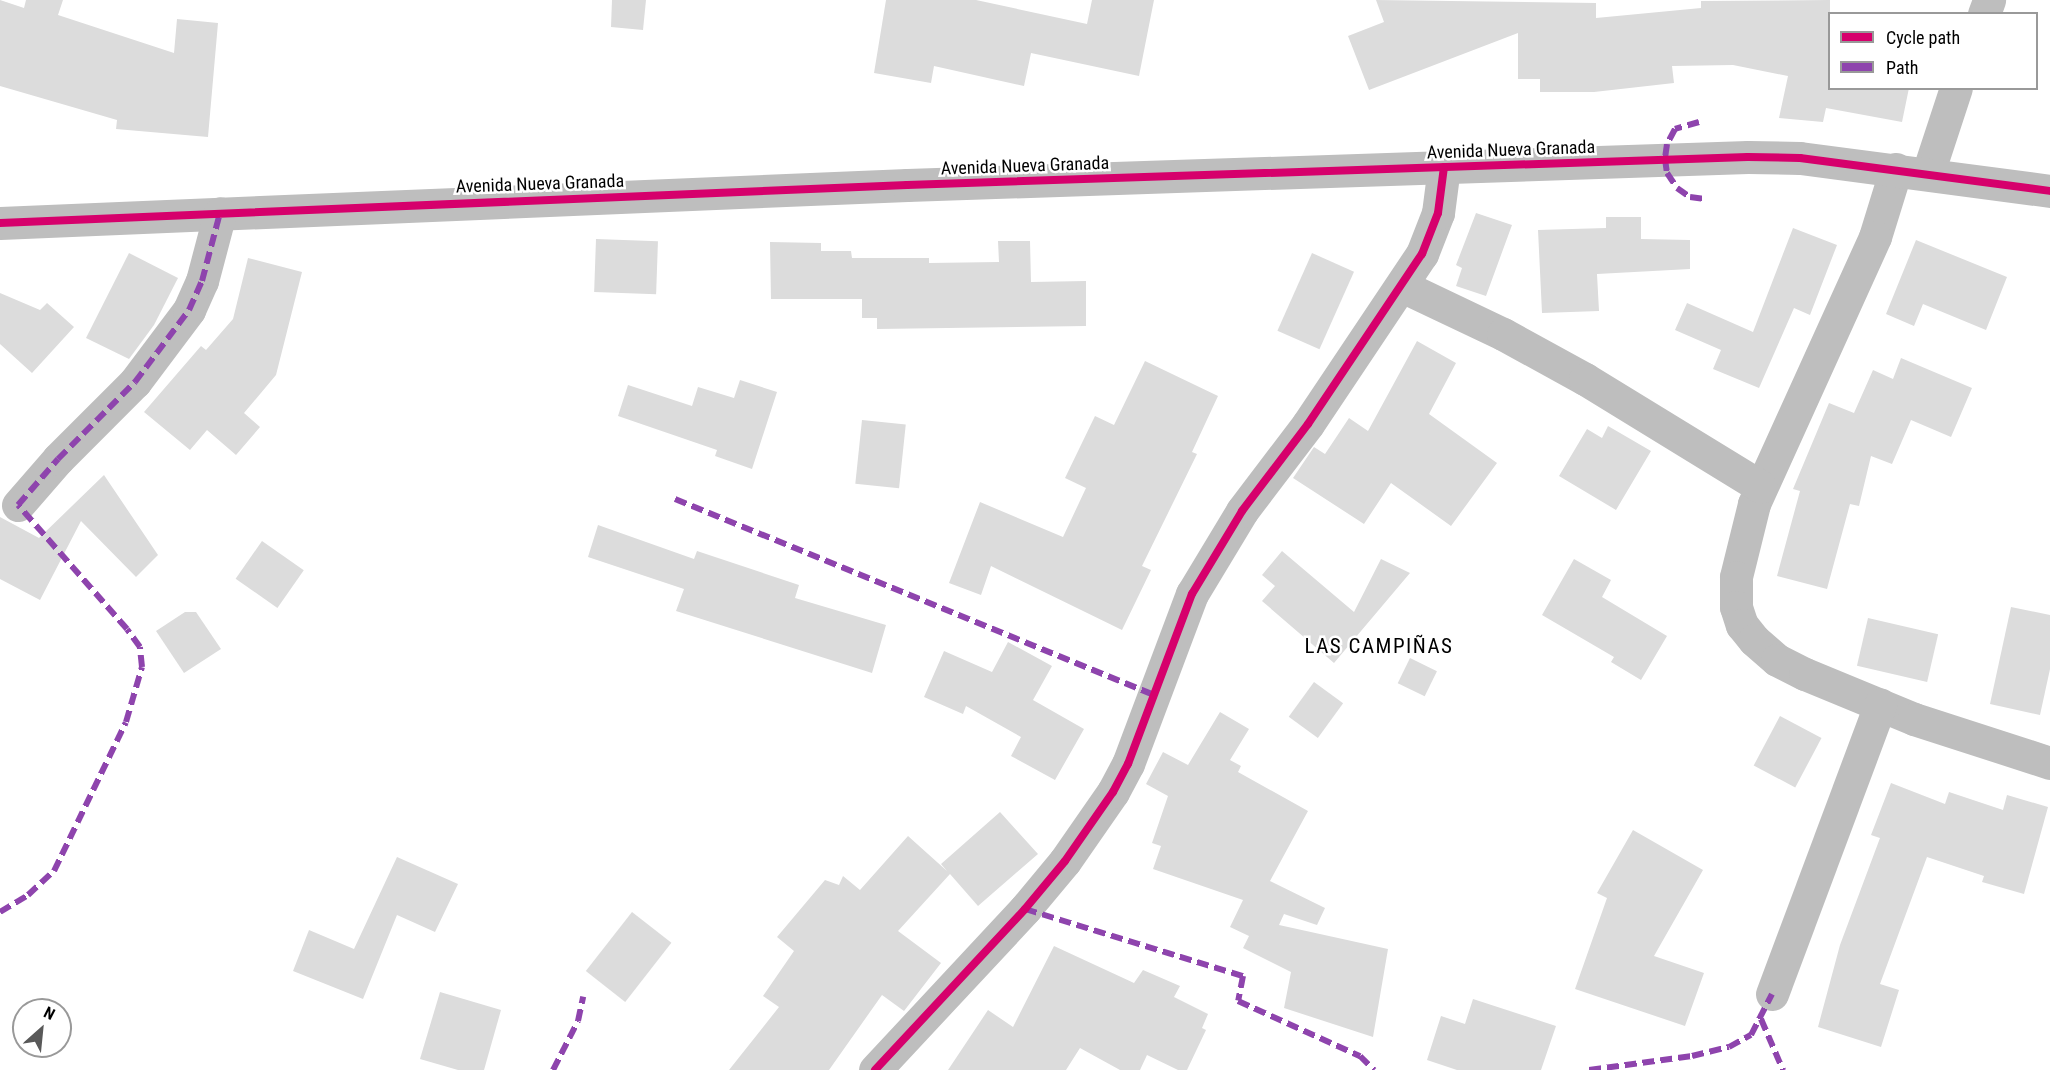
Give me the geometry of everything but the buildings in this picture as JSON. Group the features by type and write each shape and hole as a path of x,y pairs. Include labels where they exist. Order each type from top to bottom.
{"street":[{"path":"1955,90 1875,237 1761,487 1743,542 1736,577 1736,607 1742,625 1777,660 1880,705 2050,763"},
{"name":"Avenida Nueva Granada","path":"0,223 1748,157 1800,158 2050,191"},
{"path":"874,1070 1025,909 1089,828 1128,764 1192,594 1220,546 1402,286 1431,233 1444,167"},
{"path":"18,505 58,459 135,382 189,310 202,281 220,213"},
{"path":"1402,286 1503,334 1575,373 1761,487"},
{"path":"1772,994 1880,705"}],"marked path":[{"path":"1699,122 1675,129 1667,144 1665,159 1667,173 1677,188 1690,197 1705,199"},
{"path":"0,912 28,895 54,871 126,722 142,667 140,647 127,629 18,505 58,459 135,382 189,310 202,281 220,213"},
{"path":"675,499 1154,695"},
{"path":"1025,909 1243,976 1238,1001 1360,1056 1374,1070"},
{"path":"1589,1070 1692,1056 1729,1047 1751,1035 1772,994"},
{"path":"553,1070 578,1021 583,997"},
{"path":"1761,1019 1783,1070"}],"cycle path":[{"path":"0,223 907,185 1748,157 1800,158 2050,191"},
{"path":"875,1070 1025,909 1065,861 1113,792 1128,764 1192,594 1242,511 1308,424 1422,254 1438,213 1444,167"}],"district":[{"name":"LAS CAMPIÑAS","path":"1379,646"}]}
